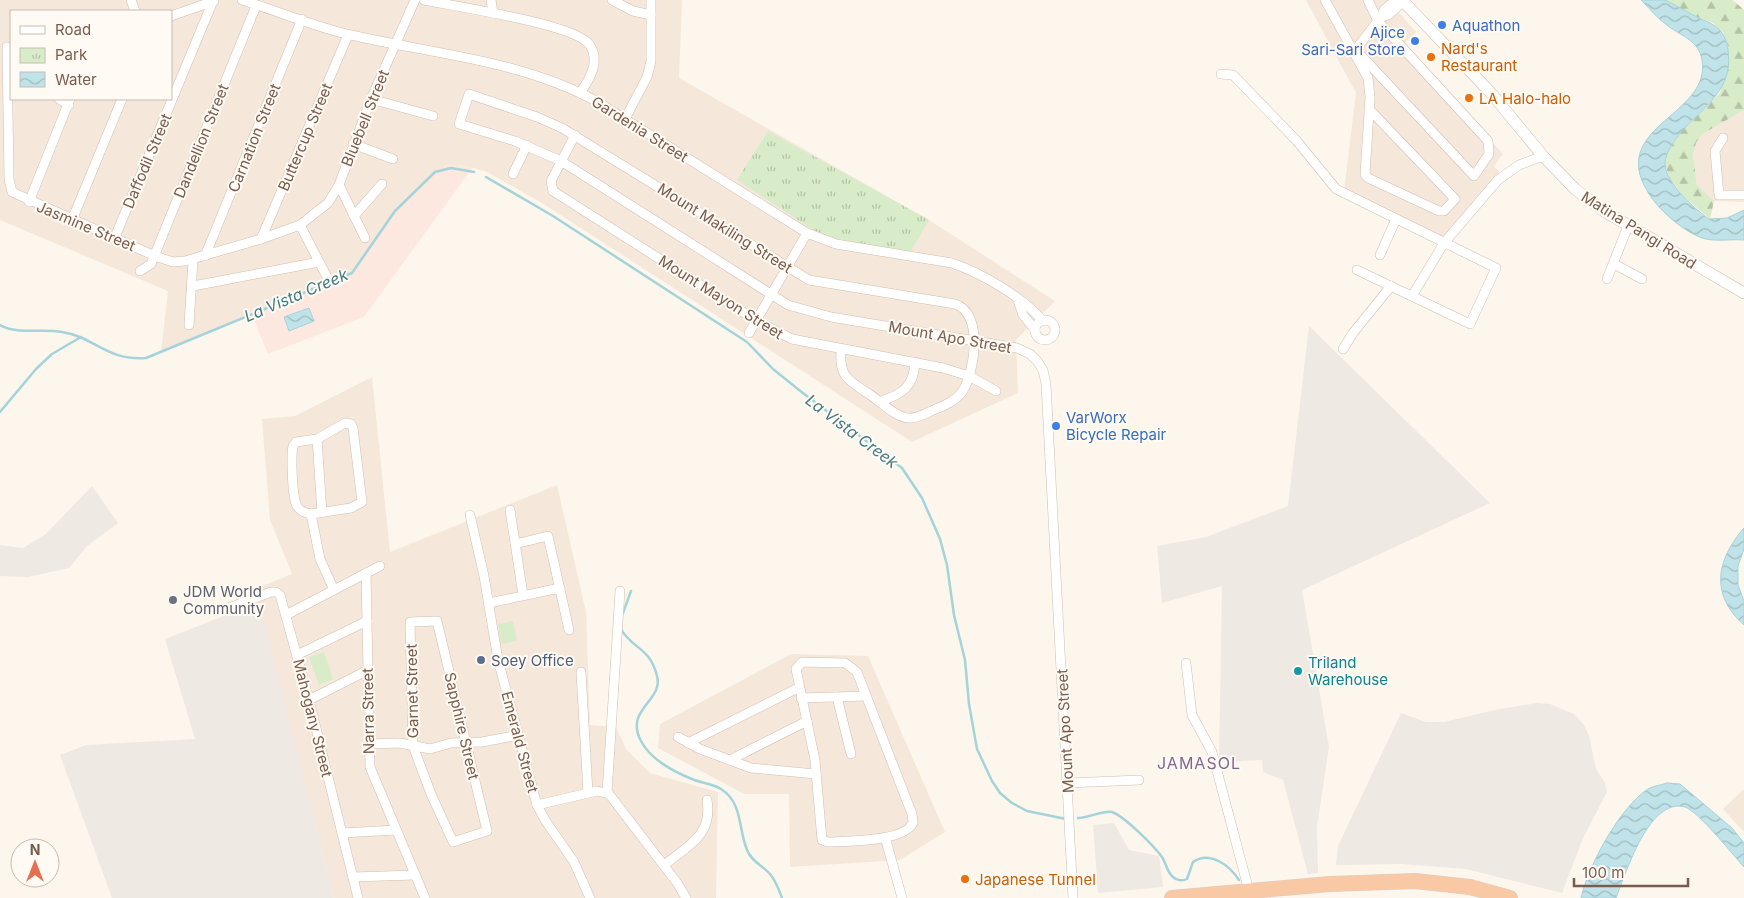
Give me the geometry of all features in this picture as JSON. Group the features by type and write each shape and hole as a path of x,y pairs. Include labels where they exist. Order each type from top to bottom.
{"highway":[{"path":"1172,898 1249,891 1415,881 1464,886 1510,898"}],"street":[{"path":"172,16 215,0"},
{"name":"Daffodil Street","path":"114,237 215,0"},
{"name":"Gardenia Street","path":"242,0 348,35 510,67 580,93 807,233 836,244 952,263 983,277 1032,310 1043,321"},
{"name":"Bluebell Street","path":"300,225 328,203 338,185 371,99 415,0"},
{"path":"424,0 492,13 577,35 588,44 594,55 594,68 580,93"},
{"path":"492,0 492,13"},
{"path":"612,0 633,11 651,15"},
{"path":"625,119 647,77 651,61 651,0"},
{"path":"1325,0 1368,78 1370,109 1365,174 1368,178 1442,212 1455,198 1370,109"},
{"path":"1354,51 1378,73 1474,176 1489,154 1488,141 1380,19 1368,0"},
{"path":"1354,51 1380,19 1388,15 1400,1"},
{"name":"Matina Pangi Road","path":"1400,1 1491,94 1543,156 1588,200 1628,226 1744,293"},
{"name":"Dandellion Street","path":"140,272 150,266 155,256 256,6"},
{"name":"Carnation Street","path":"205,256 302,20"},
{"name":"Buttercup Street","path":"261,239 348,35"},
{"name":"Jasmine Street","path":"7,48 9,68 9,185 16,196 155,256 177,262 193,260 300,225"},
{"path":"1368,78 1378,73"},
{"path":"1221,74 1232,76 1238,80 1296,140 1336,189 1496,268 1470,324 1357,270"},
{"name":"Mount Apo Street","path":"470,94 459,124 527,145 561,162 788,305 811,313 1010,346 1030,354 1040,366 1046,384 1073,898"},
{"name":"Mount Makiling Street","path":"470,94 537,117 575,135 809,280 960,305 970,316 974,339 969,376"},
{"path":"371,99 433,116"},
{"path":"72,220 122,100"},
{"path":"29,202 70,102"},
{"path":"561,162 575,135"},
{"path":"1723,138 1715,151 1719,195 1744,194"},
{"path":"353,144 394,159"},
{"path":"513,174 527,145"},
{"path":"1412,296 1444,243 1498,180 1519,165 1543,156"},
{"name":"Mount Mayon Street","path":"561,162 551,186 556,193 757,321 792,340 915,362 969,376 996,391"},
{"path":"354,216 382,184"},
{"path":"338,185 365,238"},
{"path":"1380,255 1396,219"},
{"path":"300,225 327,277"},
{"path":"1607,279 1628,226"},
{"path":"749,333 807,233"},
{"path":"190,325 193,260"},
{"path":"193,286 319,262"},
{"path":"1614,264 1642,279"},
{"path":"1343,349 1353,333 1391,286"},
{"path":"1018,300 1023,315 1037,334 1048,340 1054,332 1052,323 1043,321 1036,325 1037,334 1030,354"},
{"path":"841,350 840,362 844,375 903,417 919,417 958,397 969,376"},
{"path":"881,401 894,397 909,387 914,373 915,362"},
{"path":"341,424 351,424 362,499 356,507 322,513 311,514 301,511 296,504 292,448 296,442 317,439 341,424"},
{"path":"317,439 322,513"},
{"path":"510,510 523,595"},
{"path":"311,514 320,559 334,590"},
{"name":"Emerald Street","path":"470,515 489,602 498,660 538,805 545,820 574,862 590,898"},
{"path":"515,544 548,536 569,630"},
{"path":"286,615 380,566"},
{"name":"Narra Street","path":"366,573 369,760 372,774 425,898"},
{"path":"489,602 560,588"},
{"path":"607,793 620,591"},
{"name":"Mahogany Street","path":"226,610 273,592 280,595 309,700 358,898"},
{"path":"297,655 367,621"},
{"name":"Garnet Street","path":"437,621 410,622 413,746 431,794 453,842"},
{"name":"Sapphire Street","path":"437,621 487,831 453,842"},
{"path":"802,662 845,663 857,672 866,696 912,814 912,826 885,837 828,842 822,840 816,774 807,721 798,688 796,669 802,662"},
{"path":"1186,663 1192,715 1212,752 1249,891"},
{"path":"309,700 368,670"},
{"path":"581,672 588,793"},
{"path":"688,743 798,688"},
{"path":"801,698 866,696"},
{"path":"837,697 852,754"},
{"path":"730,760 807,721"},
{"path":"369,744 400,743 424,749 518,735"},
{"path":"678,737 730,760 763,771 816,774"},
{"path":"1068,783 1139,780"},
{"path":"538,805 597,791 607,793 614,799 664,865 686,898"},
{"path":"664,865 703,832 709,818 707,800"},
{"path":"342,834 396,830"},
{"path":"885,837 902,898"},
{"path":"353,877 415,875"}],"shaded area":[{"path":"0,0 682,0 679,78 929,220 1055,301 1016,340 1018,393 912,442 542,203 485,171 460,165 396,211 352,273 251,313 161,353 168,291 0,220"},
{"path":"1306,0 1388,0 1416,32 1404,43 1503,154 1494,166 1499,172 1442,239 1344,191 1356,93"},
{"path":"1744,110 1744,202 1714,201 1697,185 1693,155 1696,143 1701,135"},
{"path":"448,165 473,167 364,317 268,354 251,313 352,273 395,211 435,172"},
{"path":"1309,326 1490,503 1302,590 1329,747 1317,827 1318,873 1308,874 1283,780 1263,772 1262,760 1219,762 1222,586 1162,603 1157,546 1206,537 1288,506"},
{"path":"372,377 390,552 557,485 586,612 590,725 616,727 626,749 650,773 718,792 716,898 334,898 255,589 292,574 270,520 262,419 295,416"},
{"path":"92,486 118,523 87,546 69,568 28,577 0,576 0,545 23,548 46,534"},
{"path":"259,602 334,898 112,898 60,755 86,745 195,739 165,639"},
{"path":"791,654 868,656 945,832 900,860 790,867 789,794 744,794 658,748 660,724"},
{"path":"1537,703 1550,704 1574,714 1584,725 1589,736 1596,769 1605,783 1607,792 1583,838 1562,893 1466,869 1401,864 1336,865 1338,846 1401,713 1426,722 1444,722 1495,710"},
{"path":"1744,789 1744,832 1723,809"},
{"path":"1114,823 1129,850 1159,856 1163,887 1098,893 1093,825"}],"green space":[{"path":"1665,0 1733,0 1744,10 1744,110 1701,135 1696,143 1693,155 1697,185 1714,201 1710,219 1683,196 1670,179 1665,164 1667,152 1679,133 1720,93 1728,46 1723,32 1713,23 1684,12"},
{"path":"768,131 929,220 910,253 829,237 815,231 737,180"},
{"path":"513,621 517,641 501,644 498,624"},
{"path":"324,652 333,679 319,685 309,657"}],"water":[{"path":"1641,0 1667,1 1712,24 1720,30 1725,38 1728,50 1728,66 1725,80 1719,92 1671,146 1665,164 1670,180 1676,188 1696,209 1709,219 1727,218 1744,210 1744,240 1707,239 1689,232 1654,201 1640,176 1639,156 1647,139 1691,96 1701,80 1702,60 1698,48 1690,40 1664,23"},
{"path":"309,308 314,321 289,331 284,317"},
{"path":"1744,528 1744,549 1738,566 1738,585 1744,601 1744,625 1733,614 1726,602 1722,590 1721,577 1727,552"},
{"path":"1667,783 1680,784 1732,828 1744,843 1744,867 1707,825 1691,810 1685,807 1672,807 1660,813 1641,839 1616,898 1581,898 1590,870 1616,823 1637,798 1648,789"}],"waterway":[{"name":"La Vista Creek","path":"0,325 22,331 62,332 121,356 146,358 352,273 395,211 435,172 451,168 474,172"},
{"name":"La Vista Creek","path":"486,177 553,216 747,342 773,369 902,468 922,498 940,539 947,565 954,615 965,660 969,704 977,749 992,781 1000,793 1012,803 1027,811 1066,819"},
{"path":"0,412 36,369 52,354 81,337"},
{"path":"623,613 631,591"},
{"path":"621,629 625,636 650,659 657,676 658,685 655,692 640,713 637,721 637,730 645,748 670,769 692,779 718,787 728,795 737,809 744,842 749,854 772,877 782,898"},
{"name":"La Vista Creek","path":"1078,818 1109,812 1117,815 1131,825 1152,846 1162,857 1171,875 1176,879 1187,879 1193,862 1206,858 1219,861 1239,880"}],"place":[{"name":"Aquathon","path":"1442,25"},
{"name":"Ajice Sari-Sari Store","path":"1415,41"},
{"name":"Nard's Restaurant","path":"1431,57"},
{"name":"LA Halo-halo","path":"1469,98"},
{"name":"VarWorx Bicycle Repair","path":"1056,426"},
{"name":"JDM World Community","path":"173,600"},
{"name":"Soey Office","path":"481,660"},
{"name":"Triland Warehouse","path":"1298,671"},
{"name":"Japanese Tunnel","path":"965,879"}],"district":[{"name":"JAMASOL","path":"1199,763"}]}
